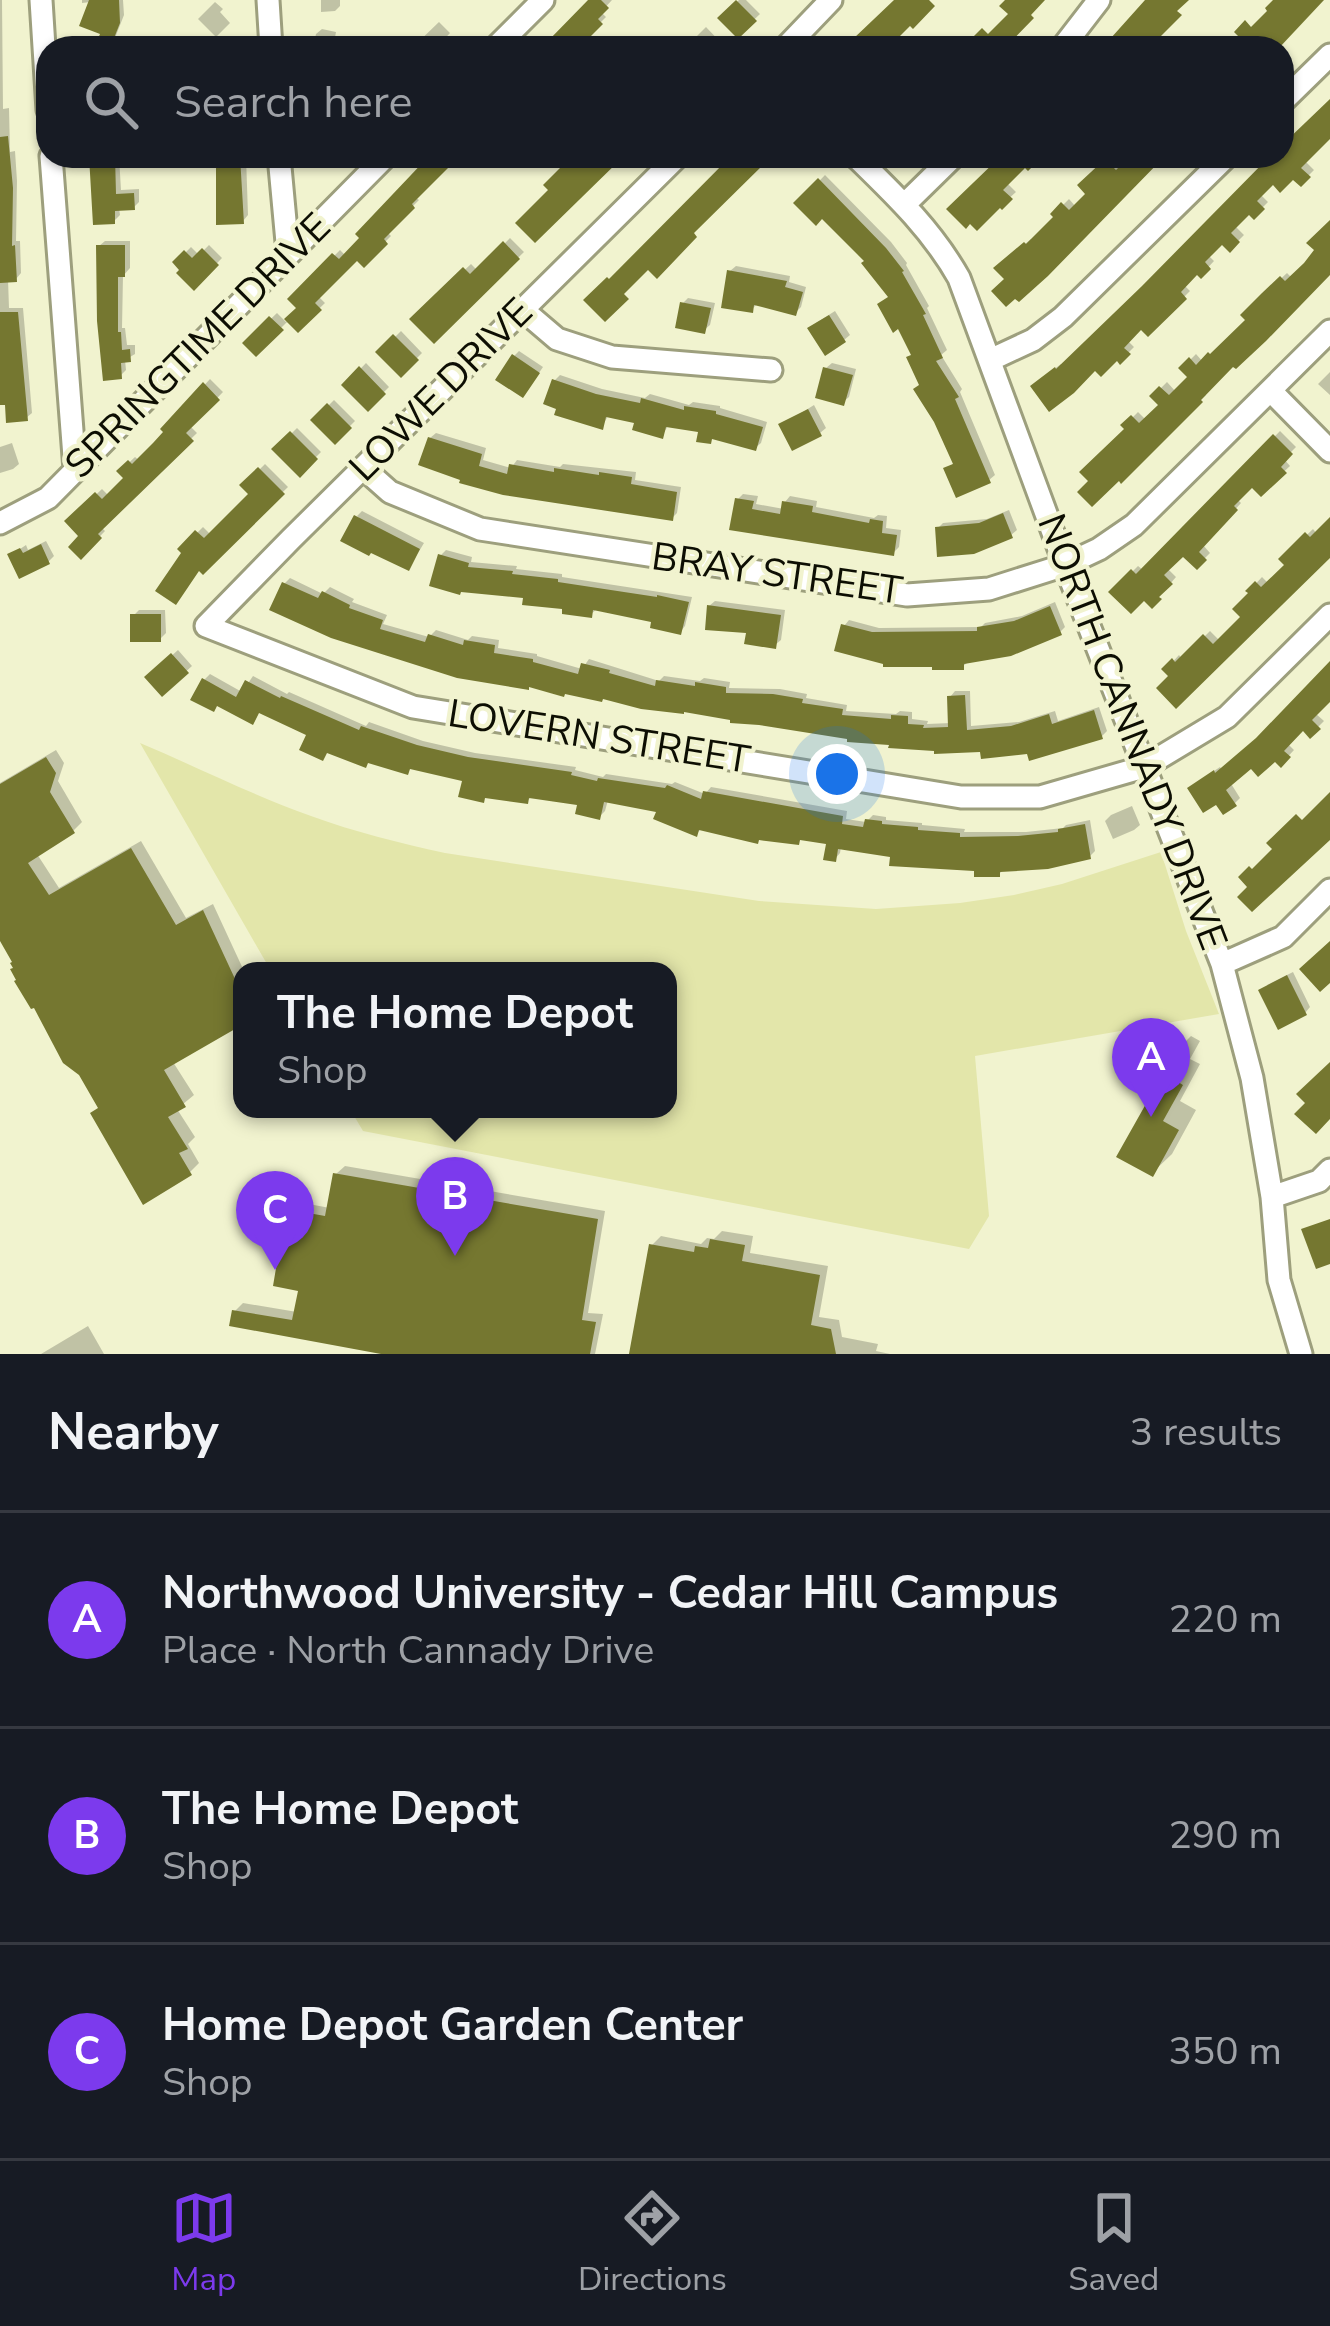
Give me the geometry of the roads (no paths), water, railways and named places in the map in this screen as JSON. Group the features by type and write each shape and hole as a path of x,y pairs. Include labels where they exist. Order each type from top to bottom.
{"street":[{"path":"41,0 43,36"},
{"path":"268,0 270,36"},
{"path":"507,36 543,0"},
{"path":"796,36 831,0"},
{"path":"1071,36 1099,0"},
{"path":"1294,90 1330,55"},
{"path":"52,168 76,470"},
{"path":"280,168 288,253"},
{"name":"SPRINGTIME DRIVE","path":"0,523 48,497 374,168"},
{"name":"LOWE DRIVE","path":"206,626 666,168"},
{"name":"NORTH CANNADY DRIVE","path":"868,168 944,250 959,278 1065,565 1222,964 1252,1078 1272,1197 1279,1280 1301,1354"},
{"path":"905,204 942,168"},
{"path":"990,360 1033,340 1063,317 1215,168"},
{"path":"523,310 557,339 612,357 771,370"},
{"name":"BRAY STREET","path":"363,468 390,492 479,530 908,596 989,589 1065,565 1100,549 1134,525 1330,332"},
{"path":"1271,391 1330,451"},
{"name":"LOVERN STREET","path":"206,626 413,707 961,797 1040,796 1144,767 1227,717 1330,615"},
{"path":"1222,964 1283,937 1330,890"},
{"path":"1272,1197 1319,1180 1330,1170"}],"place":[{"name":"Northwood University - Cedar Hill Campus","path":"1151,1117"},
{"name":"The Home Depot","path":"455,1256"},
{"name":"Home Depot Garden Center","path":"275,1270"}]}
